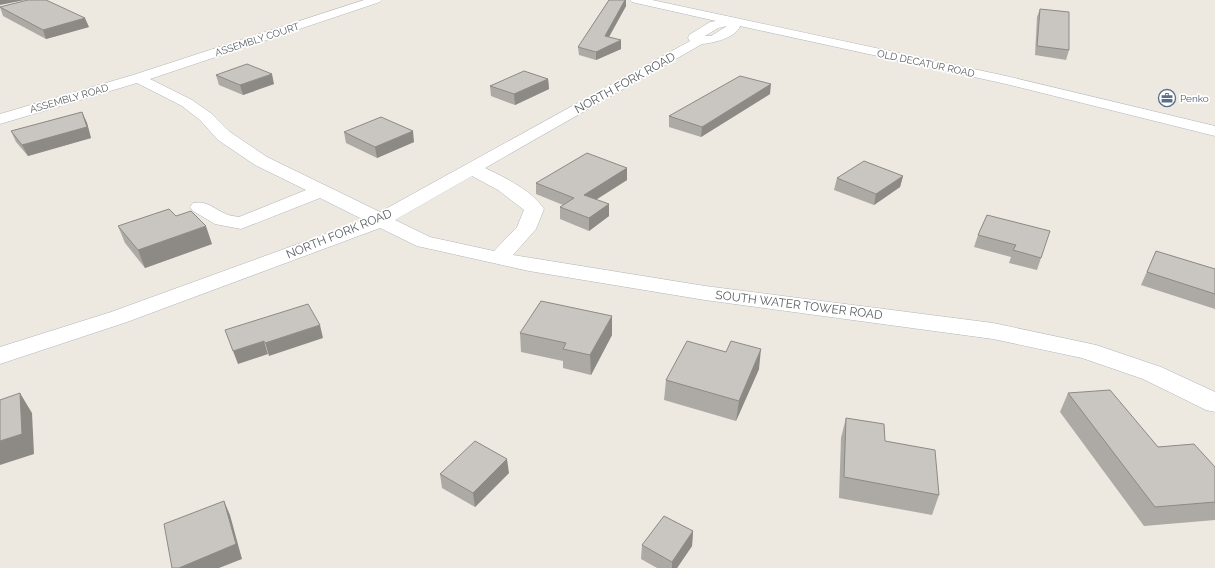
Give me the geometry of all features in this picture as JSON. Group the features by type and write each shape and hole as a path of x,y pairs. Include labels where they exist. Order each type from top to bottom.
{"street":[{"name":"ASSEMBLY COURT","path":"138,78 376,0"},
{"name":"OLD DECATUR ROAD","path":"636,0 1006,80 1215,131"},
{"name":"NORTH FORK ROAD","path":"0,356 119,317 379,221 699,41 714,39 732,28 734,21"},
{"name":"ASSEMBLY ROAD","path":"0,118 138,78"},
{"name":"SOUTH WATER TOWER ROAD","path":"138,78 187,103 206,117 224,136 261,161 379,221 424,242 530,265 705,293 993,331 1087,351 1152,374 1215,403"},
{"path":"472,169 498,181 525,200 534,209 526,230 499,258"},
{"path":"200,207 222,220 241,223 321,191"}],"building":[{"path":"28,0 46,0 85,18 43,30 0,7"},
{"path":"609,0 625,0 605,36 621,40 596,52 578,47"},
{"path":"1040,9 1069,12 1069,50 1037,46"},
{"path":"247,64 272,74 240,85 216,75"},
{"path":"524,71 548,79 514,94 490,86"},
{"path":"740,76 771,84 702,127 669,116"},
{"path":"82,112 87,127 22,145 11,131"},
{"path":"381,117 413,131 375,147 344,132"},
{"path":"587,153 627,168 584,195 609,204 589,218 560,207 574,198 536,183"},
{"path":"864,161 903,176 876,194 837,178"},
{"path":"169,209 176,216 191,211 206,226 138,250 118,226"},
{"path":"987,215 1050,231 1041,258 1013,250 1016,245 978,235"},
{"path":"1156,251 1215,269 1215,294 1147,272"},
{"path":"541,301 612,316 590,355 563,349 566,343 520,333"},
{"path":"308,304 320,325 265,343 264,341 233,351 225,330"},
{"path":"687,341 726,352 731,341 761,349 739,401 666,380"},
{"path":"1110,390 1158,447 1194,444 1215,467 1215,502 1155,507 1068,393"},
{"path":"20,393 22,434 0,441 0,400"},
{"path":"846,418 884,424 885,441 935,450 939,495 844,477"},
{"path":"475,441 507,459 473,493 440,474"},
{"path":"224,501 236,544 179,568 172,568 164,524"},
{"path":"664,516 693,531 672,562 642,545"}],"place":[{"name":"Penko","path":"1167,98"}]}
